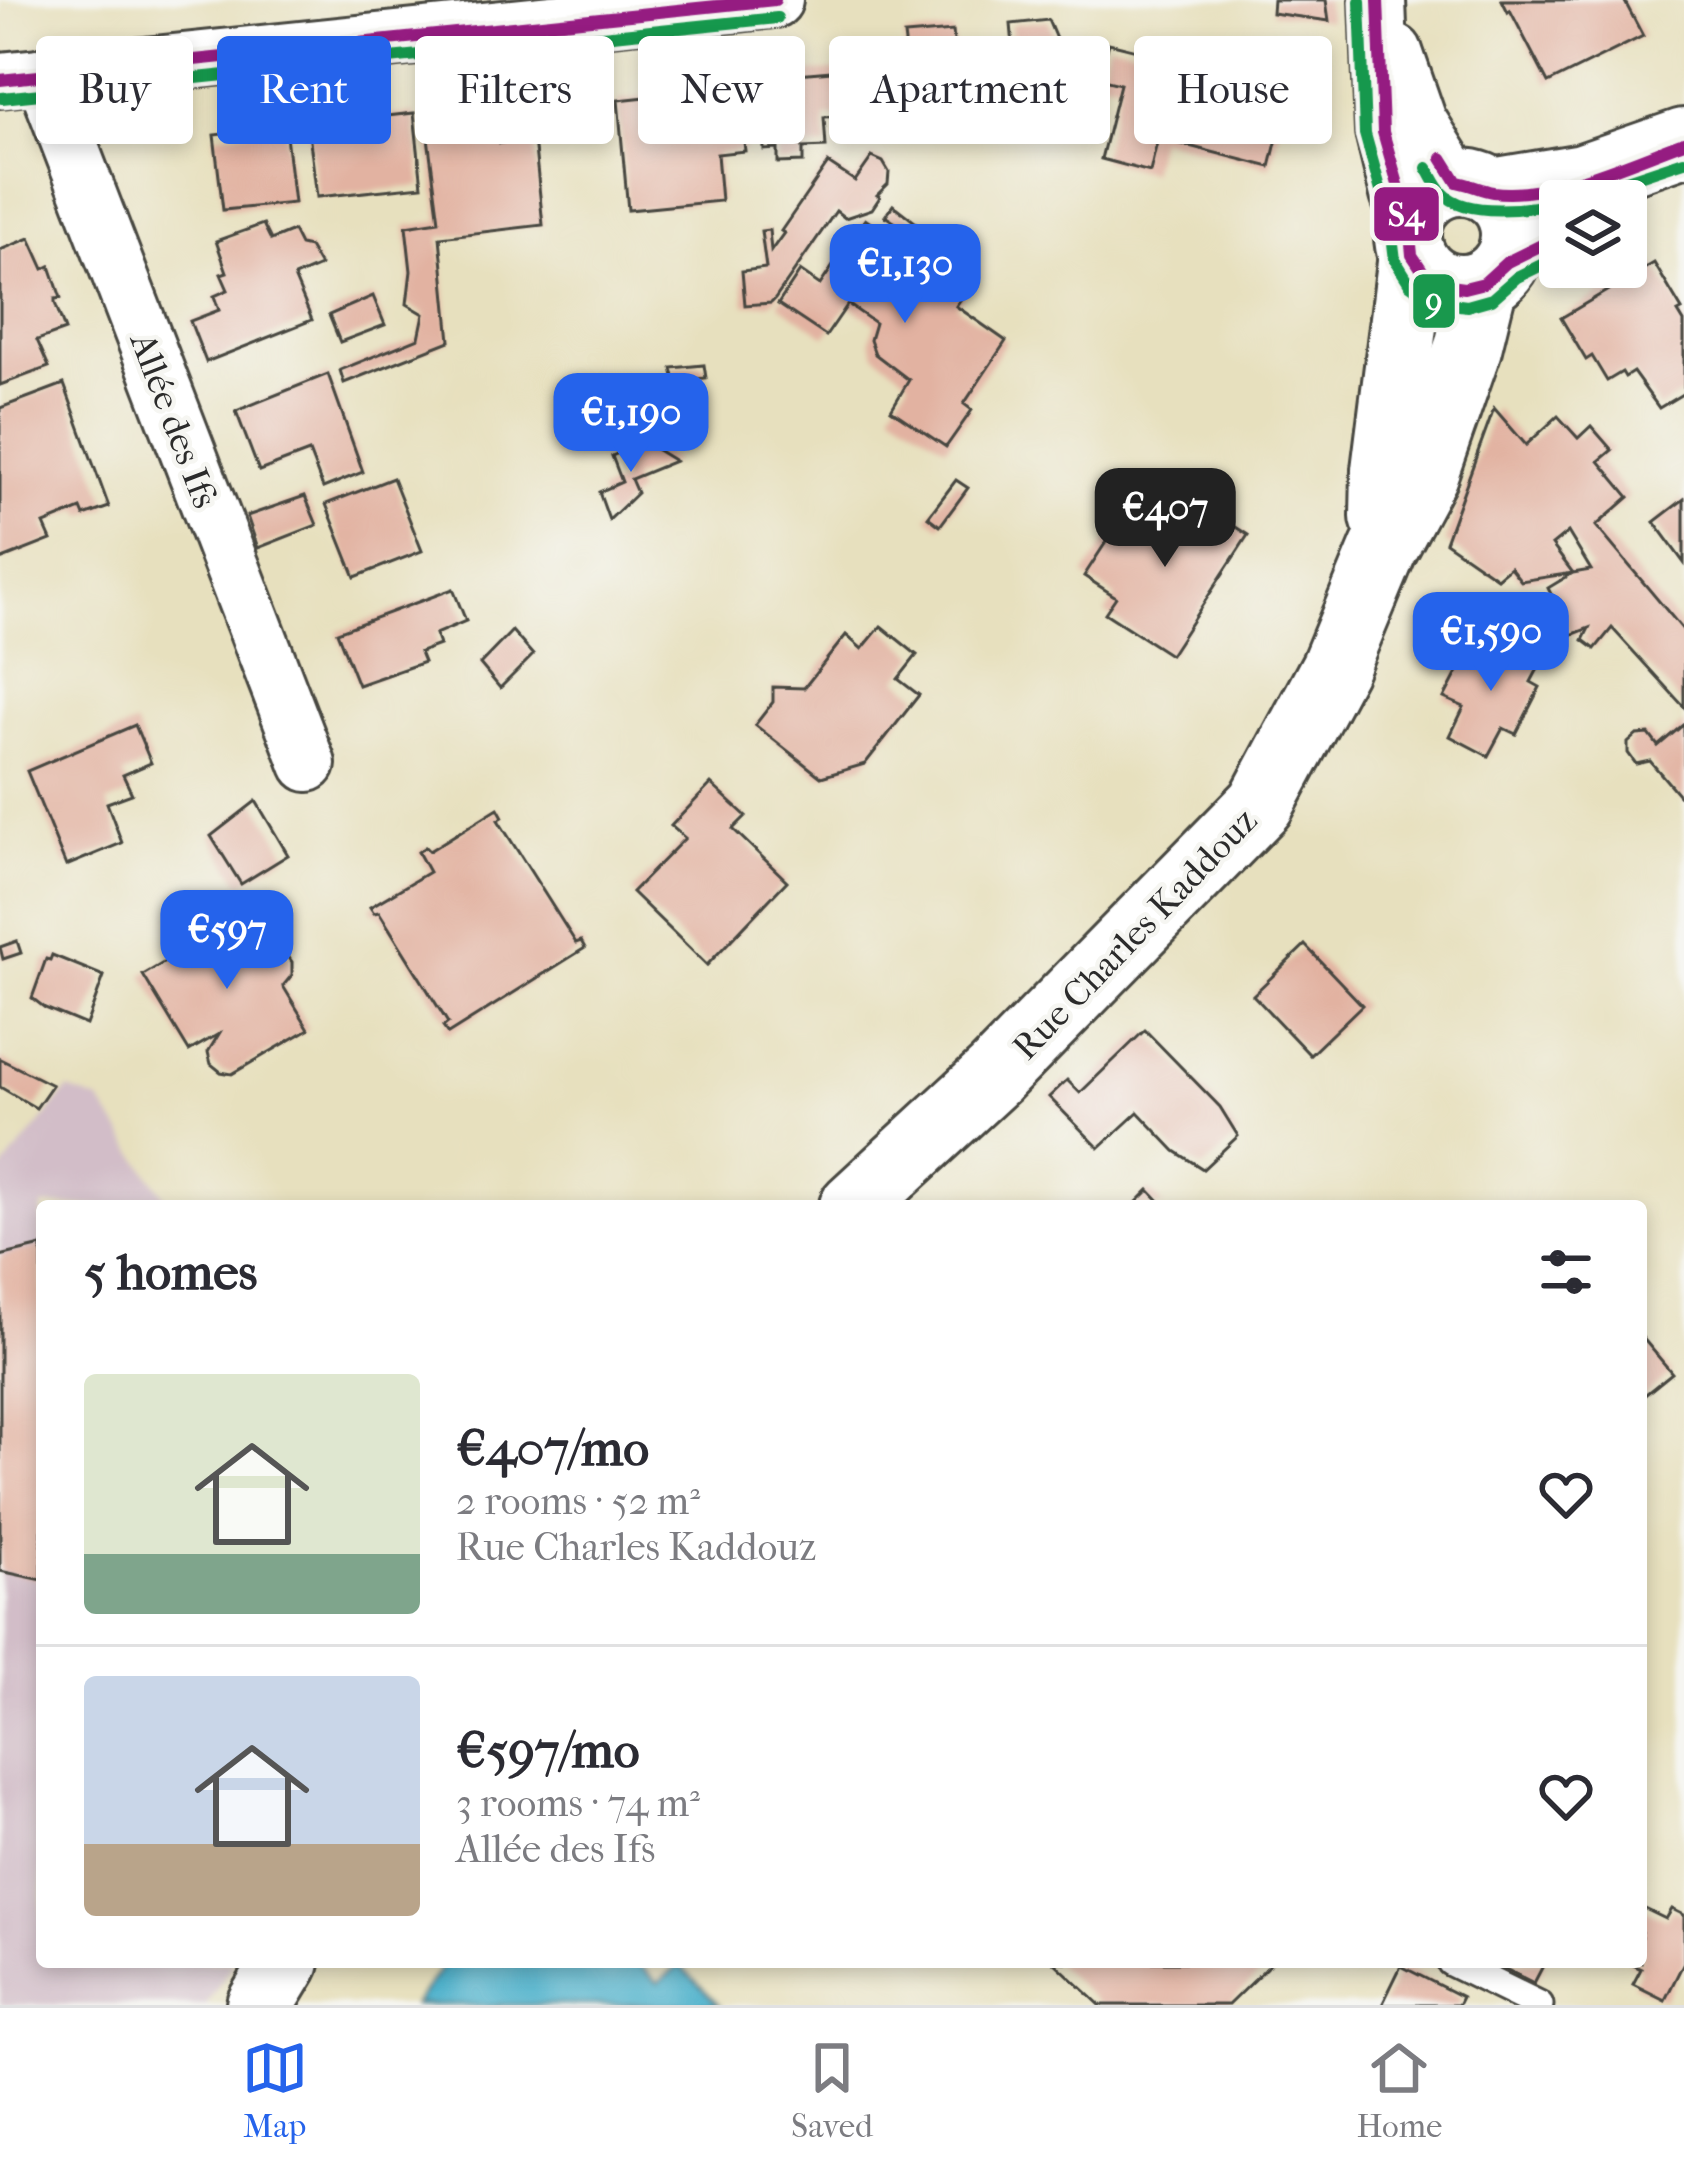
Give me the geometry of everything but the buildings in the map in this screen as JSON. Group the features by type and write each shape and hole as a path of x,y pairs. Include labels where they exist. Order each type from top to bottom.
{"street":[{"path":"21,78 776,0"},
{"path":"1379,2 1420,121 1443,213 1424,273 1442,285 1463,288 1517,260"},
{"name":"Allée des Ifs","path":"21,78 308,764"},
{"path":"1443,213 1583,177 1684,142"},
{"path":"1647,181 1684,153"},
{"name":"Rue Charles Kaddouz","path":"860,1200 994,1075 1261,804 1334,668 1383,550 1424,474 1468,348 1517,260 1514,224 1506,206 1443,213 1385,470 1383,550"},
{"path":"260,2005 282,1968"}],"lane":[{"path":"1463,1968 1540,2005"}],"shaded area":[{"path":"68,1089 100,1101 167,1200 36,1200 36,1968 229,1968 206,2005 0,2005 0,1173"}],"water":[{"path":"441,1968 643,1968 658,1983 683,1968 719,2005 414,2005"}],"transit line":[{"name":"S4","path":"0,80 775,0"},
{"name":"S4","path":"1378,0 1383,132 1409,223 1412,255 1424,273 1442,285 1464,288 1484,283 1507,262 1539,246"},
{"name":"9","path":"1360,1 1365,134 1391,227 1395,260 1410,284 1436,302 1467,306 1492,299 1517,277 1539,266"},
{"name":"9","path":"2,98 777,18"},
{"name":"S4","path":"1442,158 1457,182 1515,193 1564,185 1684,142"},
{"name":"9","path":"1627,180 1684,161"},
{"name":"9","path":"1427,168 1443,193 1467,206 1539,205"}]}
